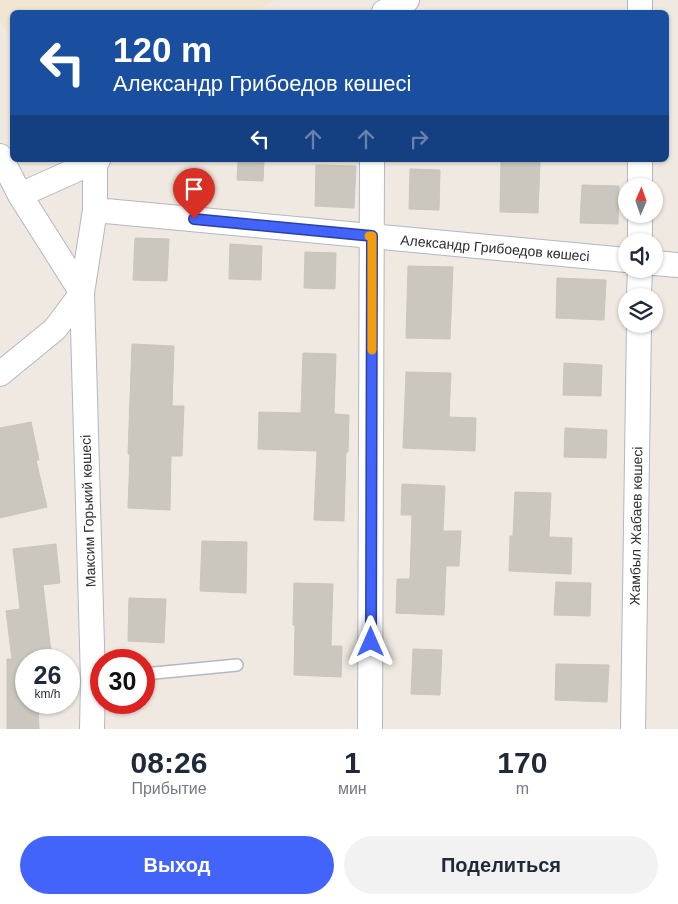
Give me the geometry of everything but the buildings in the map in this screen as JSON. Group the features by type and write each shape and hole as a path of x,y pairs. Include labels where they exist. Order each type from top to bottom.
{"street":[{"path":"388,10 407,0"},
{"path":"0,156 20,195 82,293 55,329 0,374"},
{"path":"20,195 95,162"},
{"name":"Максим Горький көшесі","path":"96,649 82,293 95,210 97,162"},
{"path":"370,729 372,162"},
{"path":"640,162 640,178"},
{"name":"Александр Грибоедов көшесі","path":"95,210 618,259"},
{"path":"663,264 678,265"},
{"name":"Жамбыл Жабаев көшесі","path":"633,729 639,333"},
{"name":"Максим Горький көшесі","path":"92,729 94,714"}],"lane":[{"path":"155,673 237,665"}],"shaded area":[{"path":"0,0 276,0 256,10 10,10 10,39 0,19"}],"slow traffic":[{"path":"369,236 372,236 372,350"}],"route":[{"path":"194,219 372,236 371,642"}]}
